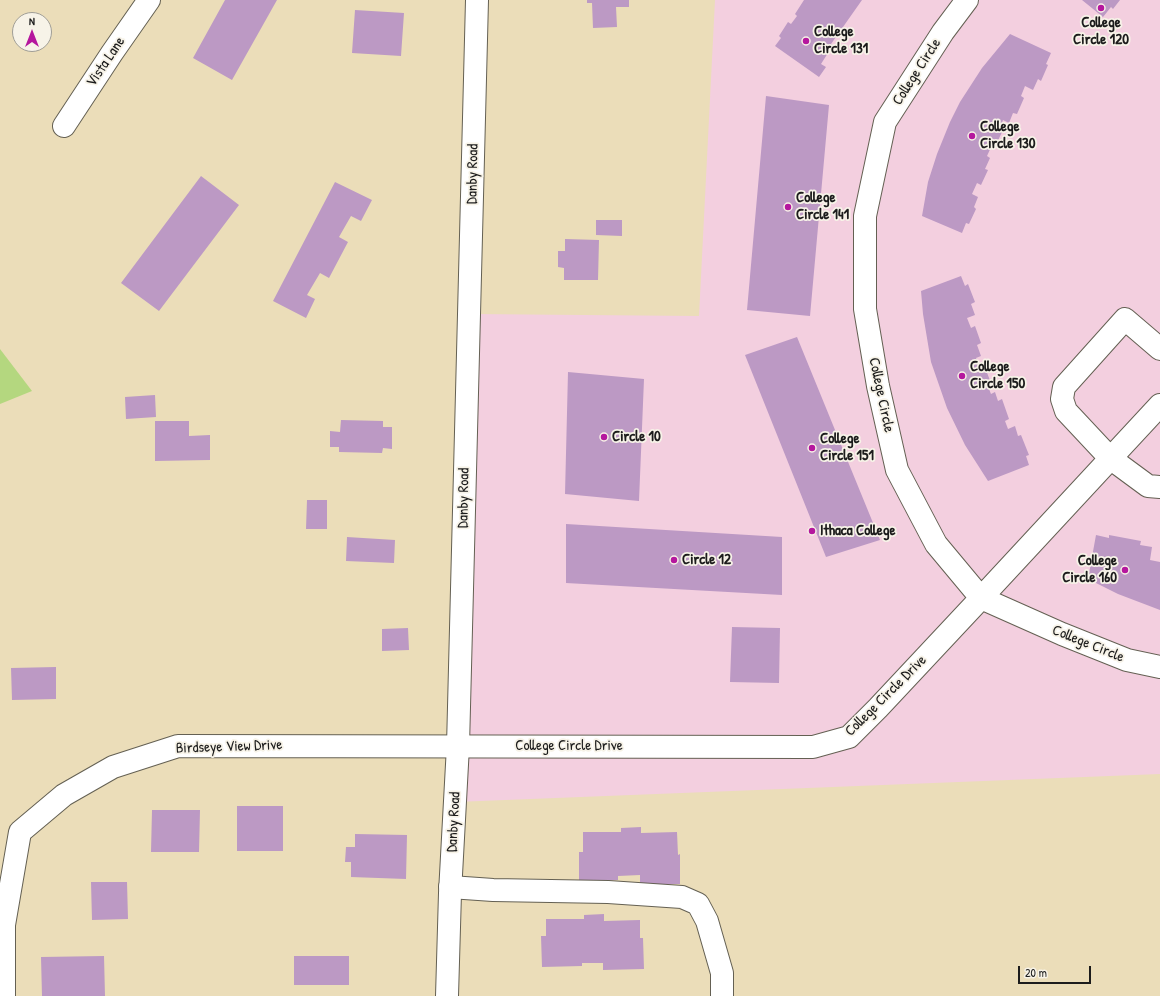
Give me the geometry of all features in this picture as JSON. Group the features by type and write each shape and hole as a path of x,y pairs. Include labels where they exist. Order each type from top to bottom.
{"street":[{"name":"Vista Lane","path":"64,126 112,53 150,0"},
{"name":"Danby Road","path":"447,996 450,887 458,746 477,0"},
{"name":"College Circle","path":"967,0 943,32 884,122 865,216 865,309 878,386 897,470 936,544 981,598 1062,634 1127,660 1160,667"},
{"path":"1160,349 1125,319 1064,387 1062,399 1066,411 1110,458 1148,486 1160,487"},
{"name":"College Circle Drive","path":"458,746 814,747 849,737 878,708 1160,405"},
{"name":"Birdseye View Drive","path":"4,996 4,925 20,832 64,795 113,767 178,746 458,746"},
{"path":"450,887 493,890 608,892 682,897 698,904 707,921 722,973 722,996"}],"shaded area":[{"name":"Ithaca College","path":"715,0 1160,0 1160,774 455,802 469,314 699,316"}],"green space":[{"path":"0,349 32,391 0,404"}],"building":[{"path":"225,0 277,0 232,80 193,58"},
{"path":"587,0 629,0 629,7 616,7 617,27 593,28 592,3 587,3"},
{"name":"College Circle 131","path":"804,0 862,0 831,44 833,45 821,64 826,67 819,77 775,46 781,38 779,36 788,22 791,24 797,16 795,14"},
{"name":"College Circle 120","path":"1082,0 1120,0 1113,9 1111,7 1103,17"},
{"path":"355,10 404,13 401,56 352,53"},
{"name":"College Circle 130","path":"1010,34 1051,53 1046,64 1048,65 1041,81 1038,79 1033,90 1025,86 1021,96 1024,98 1017,114 1013,113 1009,123 1003,120 999,131 1002,132 995,147 992,145 987,156 990,158 985,169 988,170 981,185 977,183 972,194 978,197 974,207 976,209 969,224 966,223 962,233 922,216 928,182 937,154 960,102 982,68"},
{"name":"College Circle 141","path":"766,96 829,105 810,316 747,310"},
{"path":"201,176 239,205 159,311 121,283"},
{"path":"335,182 372,200 361,221 351,216 339,237 348,242 329,278 320,273 307,295 315,299 306,318 273,301"},
{"path":"596,220 622,220 622,236 596,235"},
{"path":"565,239 599,240 598,280 564,280 564,268 558,267 558,251 565,251"},
{"name":"College Circle 150","path":"961,276 965,286 968,284 975,302 971,304 975,315 967,318 971,328 975,326 981,343 977,345 981,356 976,358 979,367 984,365 991,383 987,384 991,394 995,392 998,401 1002,399 1009,419 1005,421 1008,429 1015,426 1018,436 1021,435 1029,455 1026,456 1029,465 988,481 965,445 947,408 931,362 923,314 921,291"},
{"name":"College Circle 151","path":"797,337 880,540 826,557 745,355"},
{"name":"Circle 10","path":"568,372 644,379 639,501 565,494"},
{"path":"155,395 156,417 126,419 125,397"},
{"path":"341,420 383,421 383,427 392,427 392,449 383,448 382,453 339,452 339,447 330,447 330,431 340,432"},
{"path":"155,421 189,421 189,436 210,435 210,460 155,461"},
{"path":"307,500 327,500 327,529 306,529"},
{"name":"Circle 12","path":"566,524 782,537 782,595 566,583"},
{"name":"College Circle 160","path":"1096,535 1109,538 1109,535 1141,541 1140,545 1152,547 1150,560 1160,562 1160,610 1118,594 1088,579"},
{"path":"347,537 395,540 394,563 346,561"},
{"path":"732,627 780,628 779,683 730,682"},
{"path":"408,628 409,650 382,651 382,629"},
{"path":"56,667 56,699 12,700 11,668"},
{"path":"237,806 283,806 283,851 237,851"},
{"path":"152,810 200,810 199,852 151,852"},
{"path":"641,827 641,833 677,832 678,855 680,854 680,884 640,884 640,875 618,876 618,880 579,881 579,852 583,852 583,832 621,832 621,828"},
{"path":"355,834 407,835 406,879 351,877 351,862 345,862 346,847 355,847"},
{"path":"91,882 127,882 128,919 92,920"},
{"path":"604,914 604,921 640,920 640,938 643,938 644,969 603,970 603,963 582,963 582,966 542,967 541,936 546,936 546,919 584,919 584,915"},
{"path":"104,956 105,996 42,996 41,957"},
{"path":"294,956 349,956 349,985 294,985"}],"place":[{"name":"College Circle 120","path":"1101,8"},
{"name":"College Circle 131","path":"806,41"},
{"name":"College Circle 130","path":"972,136"},
{"name":"College Circle 141","path":"788,207"},
{"name":"College Circle 150","path":"962,376"},
{"name":"Circle 10","path":"604,437"},
{"name":"College Circle 151","path":"812,448"},
{"name":"Ithaca College","path":"812,531"},
{"name":"Circle 12","path":"674,560"},
{"name":"College Circle 160","path":"1125,570"}]}
